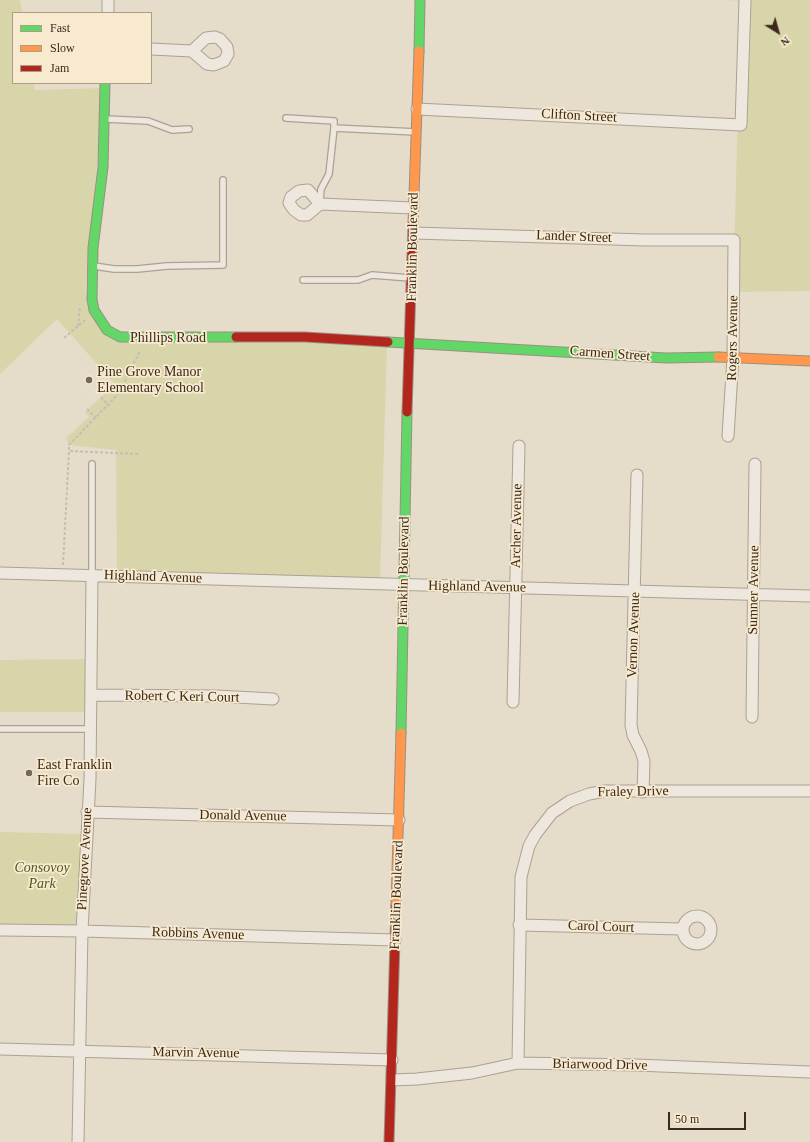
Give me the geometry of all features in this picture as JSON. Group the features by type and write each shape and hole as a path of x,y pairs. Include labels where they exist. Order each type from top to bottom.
{"street":[{"path":"108,0 108,12"},
{"name":"Franklin Boulevard","path":"389,1142 392,1080 405,585 405,458 414,233 413,208 420,0"},
{"name":"Clifton Street","path":"417,109 742,125 744,0"},
{"path":"152,49 192,51"},
{"name":"Phillips Road","path":"105,84 103,167 92,266 92,299 94,310 107,330 120,337 132,338 305,337 410,344"},
{"path":"320,204 413,208"},
{"name":"Lander Street","path":"414,233 645,240 734,240"},
{"name":"Rogers Avenue","path":"728,436 734,357 734,240"},
{"name":"Carmen Street","path":"410,344 666,358 734,357 810,361"},
{"name":"Archer Avenue","path":"513,702 518,446"},
{"name":"Sumner Avenue","path":"752,717 755,464"},
{"name":"Vernon Avenue","path":"637,475 631,725 633,735 644,761 643,792"},
{"name":"Highland Avenue","path":"0,572 810,596"},
{"name":"Pinegrove Avenue","path":"78,1142 82,931 87,812 90,779 89,729 91,695 92,575"},
{"name":"Robert C Keri Court","path":"91,695 217,696 273,699"},
{"name":"Fraley Drive","path":"518,1063 519,925 521,877 524,860 535,835 552,813 570,801 589,794 606,791 810,791"},
{"name":"Donald Avenue","path":"87,812 399,820"},
{"name":"Carol Court","path":"519,925 682,929"},
{"name":"Robbins Avenue","path":"0,930 395,940"},
{"name":"Marvin Avenue","path":"0,1049 80,1050 392,1060"},
{"name":"Briarwood Drive","path":"392,1080 450,1076 518,1063 636,1065 810,1072"}],"lane":[{"path":"104,118 148,121 172,130 188,129"},
{"path":"286,118 334,121 329,174 321,189 320,204"},
{"path":"334,128 416,132"},
{"path":"92,266 114,269 137,269 167,266 223,265 223,180"},
{"path":"303,280 358,280 372,276 412,278"},
{"path":"92,464 92,575"},
{"path":"0,729 89,729"}],"path":[{"path":"78,326 81,306"},
{"path":"64,338 88,318"},
{"path":"63,566 69,446 119,393 141,348"},
{"path":"101,397 108,406"},
{"path":"87,409 96,418"},
{"path":"69,451 138,454"}],"green space":[{"path":"0,0 20,0 22,12 12,12 12,84 34,84 35,90 104,88 85,293 110,331 387,344 380,581 117,575 116,450 69,445 66,438 89,417 85,412 115,384 57,319 0,374"},
{"path":"728,0 810,0 810,291 733,292 741,1"},
{"path":"91,659 90,712 0,712 0,660"},
{"name":"Consovoy Park","path":"0,832 86,834 82,931 0,930"}],"traffic: fast":[{"path":"419,51 420,0"},
{"path":"105,84 103,167 93,248 92,299 94,310 107,330 120,337 236,337"},
{"path":"388,342 666,358 718,357"},
{"path":"401,733 407,412"}],"traffic: slow":[{"path":"413,224 419,51"},
{"path":"718,357 810,361"},
{"path":"396,906 401,733"}],"traffic: jam":[{"path":"407,412 413,224"},
{"path":"236,337 305,337 388,342"},
{"path":"389,1142 396,906"}],"place":[{"name":"Pine Grove Manor Elementary School","path":"89,380"},
{"name":"East Franklin Fire Co","path":"29,773"}]}
